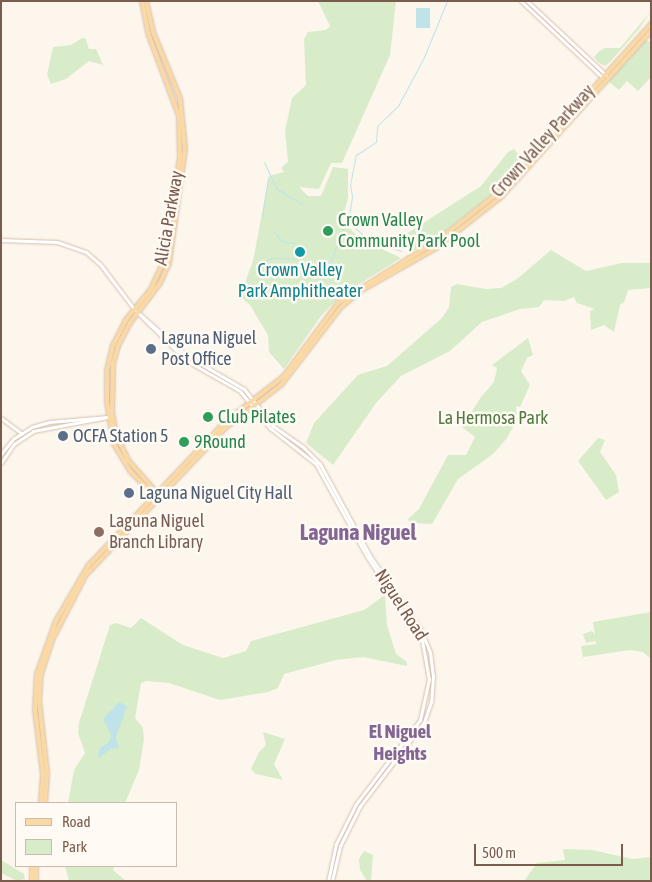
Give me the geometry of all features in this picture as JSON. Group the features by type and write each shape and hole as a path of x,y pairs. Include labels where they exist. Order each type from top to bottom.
{"main road":[{"path":"521,1 605,77"},
{"path":"527,1 605,77"},
{"name":"Alicia Parkway","path":"145,2 143,9 179,116 177,177 161,269 151,289 117,336 107,369 108,417 114,444 126,461 157,496"},
{"name":"Alicia Parkway","path":"126,461 113,420 113,364 121,338 136,311 152,296 169,263 184,160 184,115 145,2"},
{"path":"143,9 148,12"},
{"name":"Crown Valley Parkway","path":"41,802 43,774 35,710 37,674 46,643 73,588 93,559 157,496 226,421 253,404 286,373 338,303 440,239 503,188 651,24"},
{"name":"Crown Valley Parkway","path":"605,77 651,31"},
{"path":"163,57 160,62 167,65"},
{"path":"178,197 177,177 184,160"},
{"name":"Niguel Road","path":"1,240 56,242 77,248 100,264 136,311 187,361 231,384 253,404"},
{"name":"Niguel Road","path":"136,311 202,366 234,381 266,420 306,454 324,474 381,579 422,640 428,663 427,700 414,730 348,818 336,844 330,881"},
{"path":"112,377 107,369 113,364"},
{"path":"202,366 207,373 214,372"},
{"path":"1,454 22,435 48,427 108,417"},
{"path":"1,418 22,435"},
{"path":"1,463 7,452 22,435"},
{"name":"Niguel Road","path":"288,439 320,464 377,566 421,630 430,652 433,676 431,702 418,732 351,820 340,846 330,881"},
{"name":"Crown Valley Parkway","path":"45,802 47,766 40,683 48,649 69,604 86,576 157,496"},
{"path":"377,566 381,579 392,588"},
{"path":"69,604 73,588 86,576"},
{"path":"32,867 32,881"},
{"path":"36,867 36,881"}],"green space":[{"path":"318,1 396,1 390,55 342,163 331,163 319,189 299,187 308,196 321,196 333,167 348,169 348,198 342,220 359,238 401,258 340,296 321,316 284,369 269,352 268,335 250,305 240,296 253,261 269,176 284,172 281,168 288,162 285,131 292,98 306,85 304,39 308,32 326,30 330,26"},
{"path":"651,11 639,29 610,62 605,66 599,63 594,57 598,52 605,48 620,48"},
{"path":"82,38 86,39 89,49 96,49 103,65 89,61 66,79 51,84 47,75 53,47 71,45"},
{"path":"645,40 651,42 651,77 638,91 627,81 619,90 608,81"},
{"path":"514,149 524,161 495,192 444,232 413,251 403,236 481,186 508,152"},
{"path":"551,250 586,271 622,263 651,263 651,288 628,290 624,302 620,305 614,332 604,325 591,330 590,311 595,309 577,303 574,297 564,301 544,300 539,307 520,309 482,322 450,351 401,376 376,403 333,465 306,443 314,423 358,375 387,366 442,318 449,307 451,287 457,284 486,289 501,288 517,279"},
{"name":"La Hermosa Park","path":"528,338 533,355 527,358 521,371 530,385 520,407 516,406 517,419 507,438 493,454 458,479 432,524 410,523 408,519 419,509 448,455 466,455 475,437 462,427 481,397 494,382 497,368 492,365"},
{"path":"598,438 605,440 600,452 616,475 619,492 606,500 578,461"},
{"path":"385,595 387,625 396,654 407,662 407,666 363,657 336,660 284,674 278,688 268,692 220,700 169,683 147,681 141,683 135,718 143,728 144,739 139,770 125,802 68,802 74,770 85,753 78,733 79,723 110,625 116,623 131,628 141,618 183,645 223,658 246,651 251,641 364,610"},
{"path":"651,612 651,659 643,652 630,650 583,657 581,646 596,644 596,641 586,643 583,634 592,631 595,635 593,622"},
{"path":"263,732 285,739 274,764 283,780 256,774 251,769 259,752 266,745"},
{"path":"563,849 592,850 633,859 651,857 651,881 524,881 537,863 565,860"},
{"path":"364,851 373,855 371,881 367,881 360,870 359,859"},
{"path":"1,860 24,874 25,879 17,881 1,873"},
{"path":"65,867 114,867 113,870 126,881 69,881"}],"water":[{"path":"416,8 430,8 430,28 416,28"},
{"path":"119,702 127,706 116,737 119,748 111,749 98,758 99,749 109,742 111,735 103,719"}],"waterway":[{"path":"401,251 370,241 348,222 352,196 350,185 356,155 376,142 377,126 398,106 424,57 447,1"},
{"path":"264,162 276,188 302,204"},
{"path":"262,216 268,177"},
{"path":"323,282 347,218"},
{"path":"274,232 282,241 295,243"},
{"path":"257,264 272,258 295,259"}],"place":[{"name":"Crown Valley Community Park Pool","path":"328,231"},
{"name":"Crown Valley Park Amphitheater","path":"300,252"},
{"name":"Laguna Niguel Post Office","path":"151,349"},
{"name":"Club Pilates","path":"208,417"},
{"name":"OCFA Station 5","path":"63,436"},
{"name":"9Round","path":"184,442"},
{"name":"Laguna Niguel City Hall","path":"129,493"},
{"name":"Laguna Niguel Branch Library","path":"99,532"}],"district":[{"name":"Laguna Niguel","path":"358,533"},
{"name":"El Niguel Heights","path":"400,743"}]}
